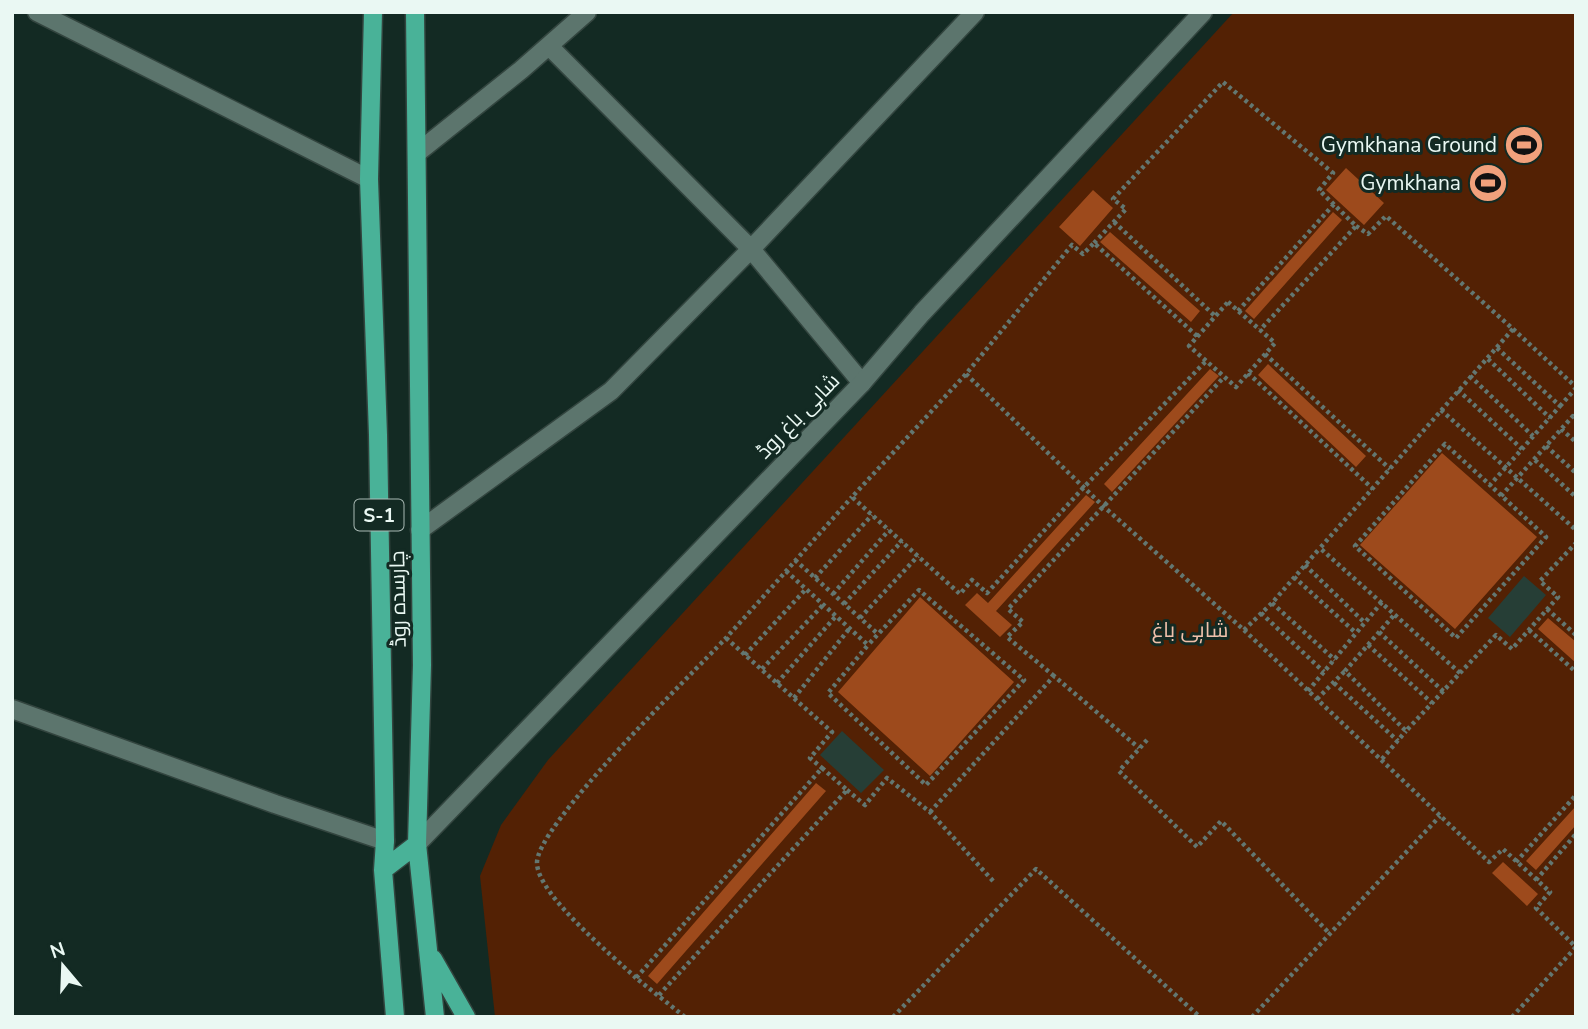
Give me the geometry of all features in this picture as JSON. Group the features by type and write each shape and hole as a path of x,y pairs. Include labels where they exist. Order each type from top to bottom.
{"main road":[{"name":"چارسدہ روڈ","path":"373,12 369,179 378,435 385,841 383,870 396,1017"},
{"name":"چارسدہ روڈ","path":"415,12 422,665 417,844 435,1017"},
{"path":"383,870 417,844"},
{"path":"429,953 466,1017"},
{"path":"386,1017 391,964"}],"street":[{"path":"417,153 549,46 586,12"},
{"path":"420,530 611,391 751,249 975,12"},
{"name":"شاہی باغ روڈ","path":"417,844 862,383 922,313 1203,12"},
{"path":"41,13 369,179"},
{"path":"549,46 751,249 862,383"},
{"path":"12,709 385,841"}],"path":[{"path":"685,1017 636,978 567,913 540,879 536,862 542,843 587,783 726,638 966,374 1072,245 1083,254 1126,209 1113,199 1223,82 1333,173 1319,190 1356,226 1368,234 1386,216 1576,388 1490,485"},
{"path":"1238,311 1334,204"},
{"path":"1114,222 1215,316"},
{"path":"1260,330 1356,226"},
{"path":"1094,243 1197,336"},
{"path":"1227,302 1238,311 1275,343 1236,387 1189,346 1227,302"},
{"path":"1244,630 1272,603 1513,329"},
{"path":"1497,348 1560,406"},
{"path":"1265,354 1390,469"},
{"path":"1488,359 1550,418"},
{"path":"852,497 960,594 972,580 987,593 1206,360"},
{"path":"1248,373 1373,489"},
{"path":"966,374 1104,506 1244,630 1489,862 1503,849 1550,892 1536,908 1576,947 1512,1017"},
{"path":"1470,376 1533,436"},
{"path":"1139,748 1007,637 1023,622 1009,609 1224,377"},
{"path":"1458,390 1522,449"},
{"path":"1441,410 1576,530"},
{"path":"1502,495 1575,416"},
{"path":"1561,429 1576,442"},
{"path":"1445,444 1490,485 1546,537 1455,638 1355,546 1445,444"},
{"path":"1546,446 1576,473"},
{"path":"1535,460 1576,497"},
{"path":"815,578 872,515"},
{"path":"833,594 889,530"},
{"path":"844,604 902,541"},
{"path":"1382,759 1496,635 1512,649 1558,597 1540,581 1576,543"},
{"path":"1320,548 1460,673"},
{"path":"860,618 918,556"},
{"path":"795,560 878,634"},
{"path":"1305,565 1365,624"},
{"path":"786,571 867,645"},
{"path":"1294,577 1356,633"},
{"path":"745,655 806,589"},
{"path":"919,590 1024,680 926,785 828,693 867,645 919,590"},
{"path":"1308,691 1382,602"},
{"path":"1272,603 1335,660"},
{"path":"762,669 823,604"},
{"path":"1547,609 1576,635"},
{"path":"1261,613 1324,672"},
{"path":"1317,699 1395,614"},
{"path":"777,683 836,616"},
{"path":"794,698 849,629"},
{"path":"1529,630 1576,672"},
{"path":"1379,632 1444,692"},
{"path":"726,638 832,732 810,758 864,805 887,778 930,812 994,882"},
{"path":"1368,645 1432,704"},
{"path":"1345,671 1406,731"},
{"path":"930,812 1055,676"},
{"path":"1334,683 1398,741"},
{"path":"1147,740 1119,771 1197,847 1221,821 1329,933"},
{"path":"636,978 822,768"},
{"path":"659,995 847,790"},
{"path":"1516,862 1576,795"},
{"path":"1252,1017 1440,816"},
{"path":"1536,880 1576,834"},
{"path":"894,1017 1036,869 1200,1017"}],"green space":[{"name":"شاہی باغ","path":"1234,12 1576,12 1576,1017 495,1017 480,876 501,825 548,760"}],"shaded area":[{"path":"1346,168 1384,203 1364,225 1326,190"},
{"path":"1093,190 1113,208 1080,246 1059,227"},
{"path":"1333,212 1342,220 1254,319 1245,311"},
{"path":"1110,232 1200,311 1191,322 1100,242"},
{"path":"1268,364 1366,456 1356,467 1258,375"},
{"path":"1210,369 1219,376 1112,492 1104,484"},
{"path":"1442,453 1537,537 1455,629 1360,545"},
{"path":"1086,495 1095,502 996,611 1012,625 1000,637 965,605 977,593 988,603"},
{"path":"920,597 1014,682 930,776 838,692"},
{"path":"1548,618 1576,642 1576,663 1538,629"},
{"path":"816,783 826,791 657,984 648,976"},
{"path":"1576,806 1576,825 1536,870 1526,861"},
{"path":"1503,862 1538,894 1527,906 1492,873"}],"building":[{"path":"1524,576 1546,595 1510,637 1488,618"},
{"path":"842,731 884,770 861,793 820,755"}],"place":[{"name":"Gymkhana Ground","path":"1524,145"},
{"name":"Gymkhana","path":"1488,183"}]}
